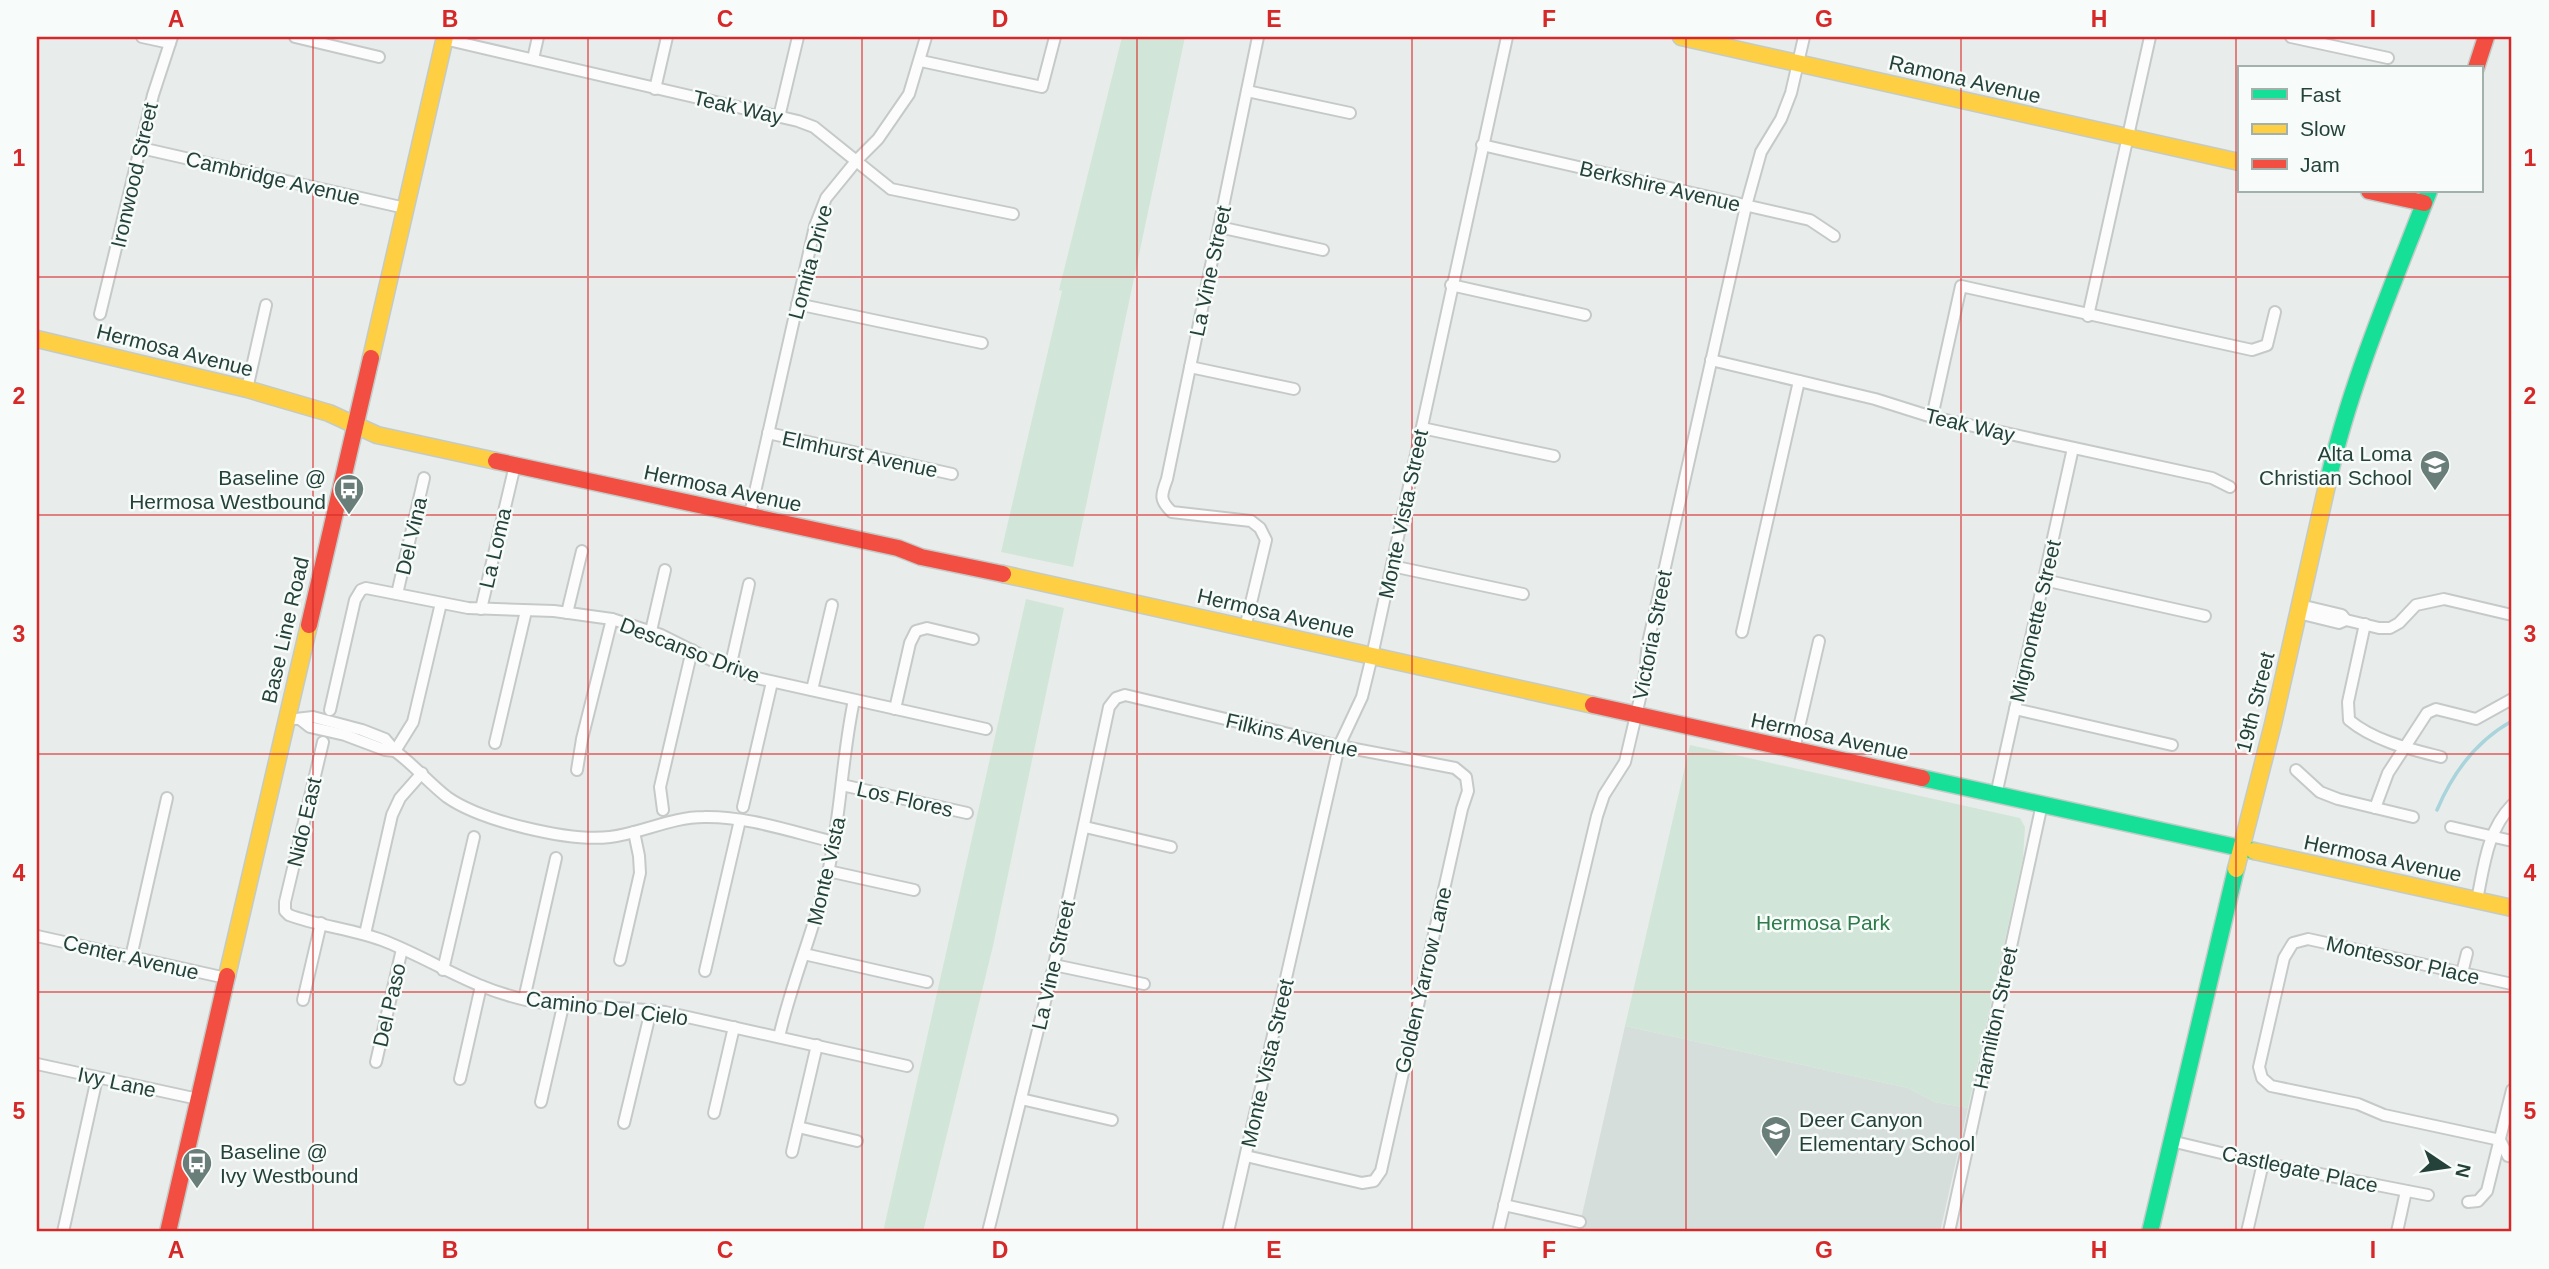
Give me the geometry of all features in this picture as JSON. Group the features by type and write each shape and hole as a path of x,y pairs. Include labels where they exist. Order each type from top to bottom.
{"street":[{"path":"142,37 171,40"},
{"path":"295,37 379,57"},
{"path":"533,59 538,37"},
{"path":"655,89 667,37"},
{"path":"779,117 798,37"},
{"name":"Lomita Drive","path":"750,514 797,304 816,226 826,198 895,118 909,94 926,37"},
{"path":"921,61 1042,87 1055,37"},
{"name":"La Vine Street","path":"1245,628 1266,540 1260,528 1251,521 1172,512 1163,503 1160,495 1167,479 1258,37"},
{"name":"Monte Vista Street","path":"1228,1232 1339,746 1362,696 1372,656 1507,37"},
{"name":"Ramona Avenue","path":"1681,37 2238,162"},
{"name":"Victoria Street","path":"1499,1232 1597,816 1604,795 1625,762 1644,681 1648,643 1746,206 1761,152 1781,119 1791,93 1804,37"},
{"path":"2088,316 2150,37"},
{"path":"2291,37 2388,58"},
{"path":"2477,66 2486,37"},
{"name":"Teak Way","path":"444,38 814,127 891,189 1013,214"},
{"name":"Base Line Road","path":"168,1232 226,978 294,718 354,425 444,38"},
{"name":"Ironwood Street","path":"100,314 153,95 171,40"},
{"path":"1247,90 1350,113"},
{"name":"Berkshire Avenue","path":"1482,145 1810,220 1834,236"},
{"name":"Cambridge Avenue","path":"141,148 405,208"},
{"path":"2378,192 2426,197"},
{"name":"19th Street","path":"2150,1232 2339,432 2359,370 2426,197"},
{"path":"1219,227 1322,250"},
{"path":"1451,285 1585,315"},
{"path":"1932,417 1961,286 2088,316 2252,349 2267,345 2275,312"},
{"path":"797,304 982,343"},
{"path":"247,389 266,305"},
{"name":"Hermosa Avenue","path":"37,339 247,389 330,414 377,435 750,514 898,548 921,557 1063,586 2512,908"},
{"name":"Teak Way","path":"1711,359 1875,399 1932,417 2212,478 2230,487"},
{"path":"1190,367 1294,389"},
{"path":"1742,632 1800,381"},
{"path":"1422,428 1554,456"},
{"name":"Elmhurst Avenue","path":"768,433 952,474"},
{"name":"Mignonette Street","path":"1996,794 2073,448"},
{"name":"La Loma","path":"481,610 515,465"},
{"name":"Del Vina","path":"397,594 424,478"},
{"path":"568,612 582,551"},
{"path":"1392,566 1523,594"},
{"path":"651,631 665,570"},
{"path":"2044,580 2205,616"},
{"path":"730,668 749,584"},
{"name":"Descanso Drive","path":"330,710 355,600 361,590 366,588 481,610 568,612 611,619 651,631 730,668 772,682 986,729"},
{"path":"2299,609 2342,615 2346,620 2390,628 2399,623 2416,605 2444,599 2512,615"},
{"path":"395,751 406,736 415,715 441,603"},
{"path":"812,690 832,606"},
{"path":"495,743 526,611"},
{"path":"576,770 611,619"},
{"path":"2365,624 2348,702 2349,720 2363,732 2441,757"},
{"path":"895,709 910,643 916,631 927,628 973,639"},
{"path":"1794,749 1819,641"},
{"path":"663,810 660,787 691,650"},
{"path":"743,807 772,682"},
{"name":"Filkins Avenue","path":"1116,698 1125,695 1339,746 1455,768 1466,777"},
{"name":"La Vine Street","path":"989,1232 1054,965 1110,707 1116,698"},
{"name":"Monte Vista","path":"779,1037 790,993 817,917 828,871 854,699"},
{"path":"2375,808 2383,784 2404,746 2427,713 2435,709 2476,719 2512,699"},
{"path":"2015,709 2172,745"},
{"path":"294,718 313,717 384,739 447,796 485,816 579,838 602,838 694,817 740,820 834,842"},
{"path":"294,718 310,727 395,751"},
{"name":"Nido East","path":"285,902 323,742"},
{"path":"2296,770 2320,792 2413,817"},
{"path":"365,934 392,815 400,799 422,773"},
{"name":"Golden Yarrow Lane","path":"1246,1156 1362,1183 1374,1181 1381,1171 1468,791 1466,777"},
{"name":"Los Flores","path":"842,785 967,813"},
{"path":"131,957 167,798"},
{"name":"Hamilton Street","path":"1949,1232 2042,804"},
{"path":"2477,900 2491,837 2512,805"},
{"path":"705,971 740,820"},
{"path":"1085,827 1171,847"},
{"path":"2451,827 2512,841"},
{"path":"620,960 640,873 634,832"},
{"path":"443,970 474,837"},
{"path":"524,999 556,858"},
{"path":"828,871 914,890"},
{"name":"Camino Del Cielo","path":"285,902 285,911 289,915 365,934 481,986 524,999 563,1006 651,1010 907,1066"},
{"path":"303,1000 321,923"},
{"name":"Center Avenue","path":"37,936 226,978"},
{"name":"Montessor Place","path":"2500,1140 2384,1115 2358,1104 2271,1086 2262,1078 2259,1067 2284,958 2293,943 2308,939 2512,984"},
{"name":"Del Paso","path":"376,1062 402,949"},
{"path":"2462,973 2467,953"},
{"path":"804,954 927,982"},
{"path":"1054,965 1144,984"},
{"path":"460,1079 481,986"},
{"path":"541,1102 563,1006"},
{"path":"624,1123 651,1010"},
{"path":"714,1112 734,1027"},
{"path":"792,1152 817,1045"},
{"name":"Ivy Lane","path":"37,1064 198,1099"},
{"path":"63,1232 97,1078"},
{"path":"2473,1202 2487,1191 2512,1090"},
{"path":"1021,1099 1112,1120"},
{"path":"797,1128 857,1141"},
{"path":"2500,1140 2508,1156 2512,1157"},
{"name":"Castlegate Place","path":"2171,1141 2263,1163 2428,1195"},
{"path":"2247,1232 2263,1163"},
{"path":"2397,1232 2406,1191"},
{"path":"1504,1205 1580,1222"}],"shaded area":[{"name":"Deer Canyon Elementary School","path":"1625,1026 1908,1088 1935,1102 1968,1108 1940,1232 1578,1232"}],"green space":[{"path":"1122,37 1185,37 1073,567 1001,552 1062,291 1059,290"},
{"path":"1026,599 1064,608 993,946 923,1232 883,1232"},
{"name":"Hermosa Park","path":"1690,745 2020,818 2025,827 2023,858 1968,1108 1935,1102 1908,1088 1625,1026"}],"waterway":[{"path":"2437,810 2450,783 2467,759 2487,738 2512,721"}],"traffic: fast":[{"path":"2328,481 2360,371 2429,192"},
{"path":"1922,778 2254,851"},
{"path":"2150,1232 2236,869"}],"traffic: slow":[{"path":"371,358 445,37"},
{"path":"1681,37 2238,162"},
{"path":"37,339 247,389 329,413 377,435 496,461"},
{"path":"2236,869 2273,724 2328,481"},
{"path":"1003,574 1593,705"},
{"path":"227,976 309,625"},
{"path":"2254,851 2512,908"}],"traffic: jam":[{"path":"2477,66 2486,37"},
{"path":"2374,192 2424,203"},
{"path":"309,625 371,358"},
{"path":"496,461 898,548 921,557 1003,574"},
{"path":"1593,705 1922,778"},
{"path":"168,1232 227,976"}],"place":[{"name":"Alta Loma Christian School","path":"2435,492"},
{"name":"Baseline @ Hermosa Westbound","path":"349,516"},
{"name":"Deer Canyon Elementary School","path":"1776,1158"},
{"name":"Baseline @ Ivy Westbound","path":"197,1190"}]}
